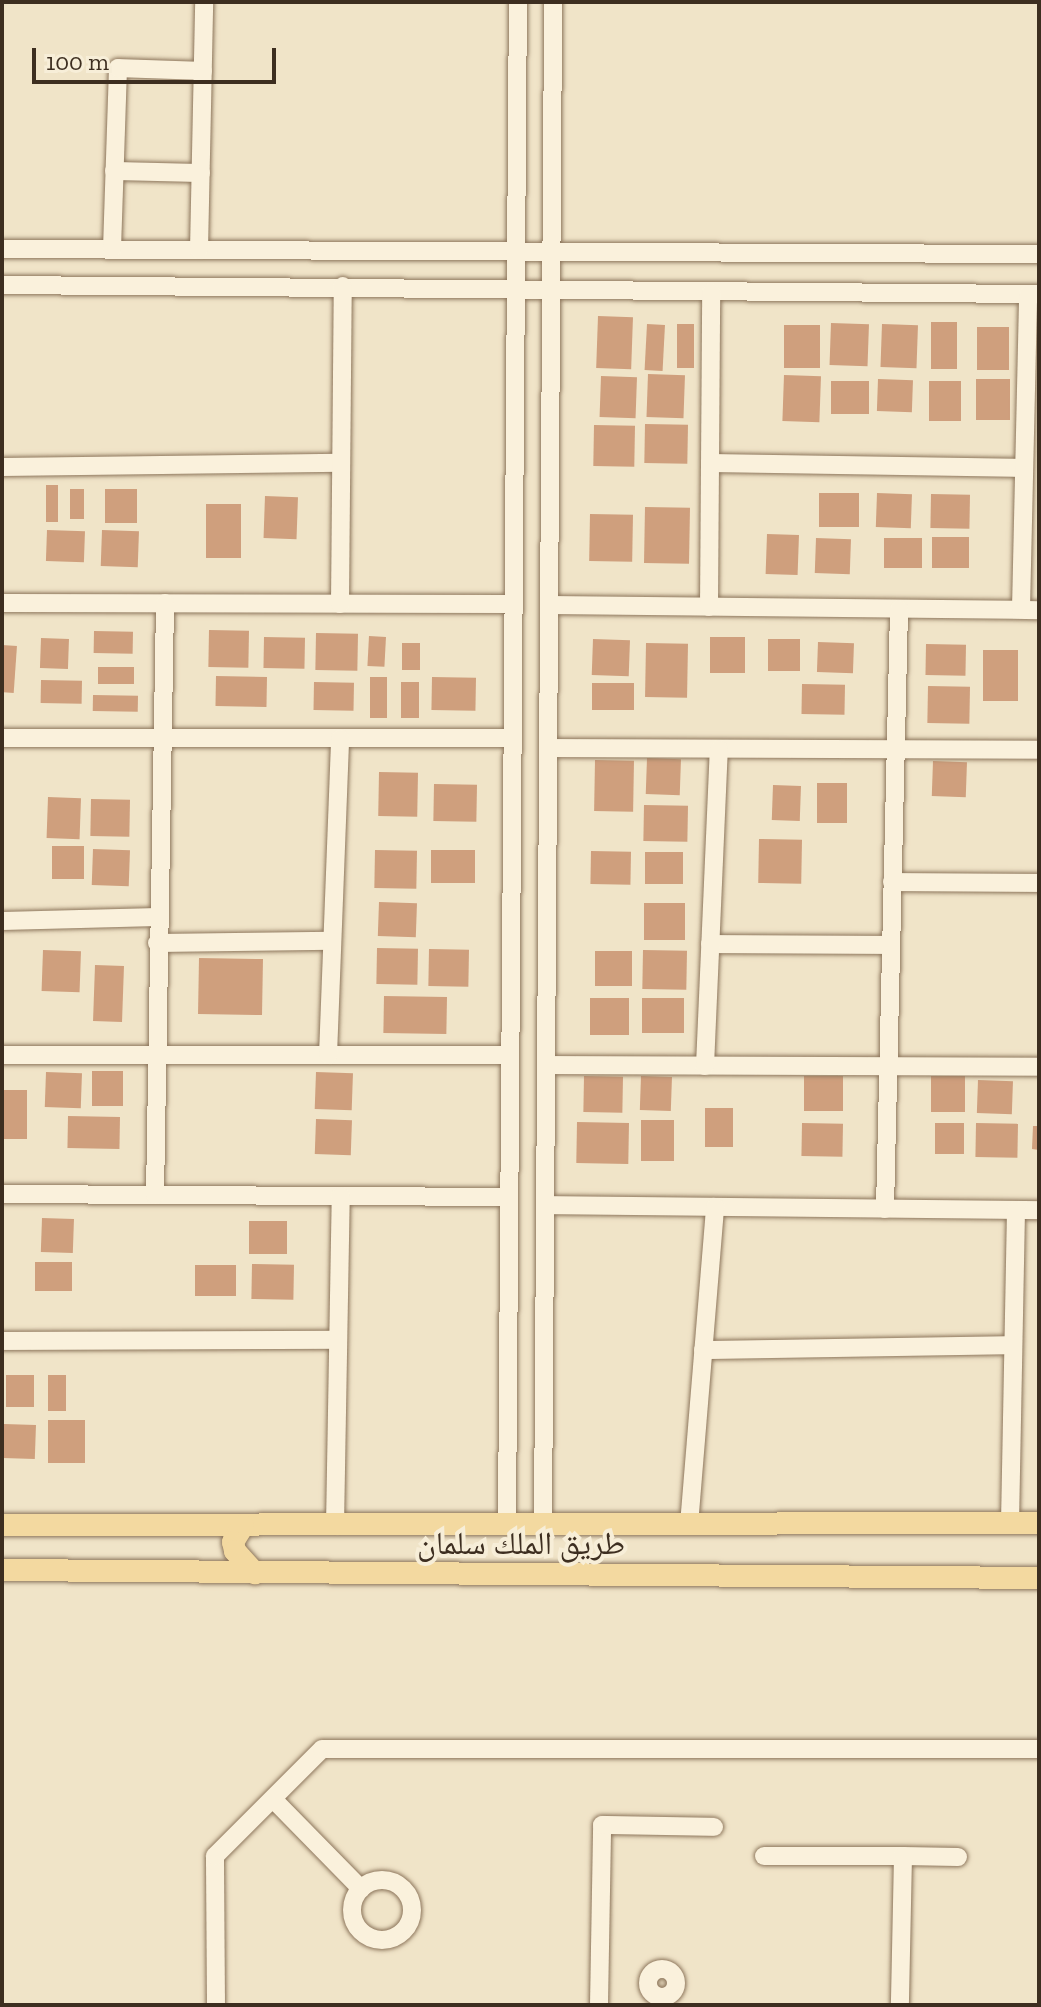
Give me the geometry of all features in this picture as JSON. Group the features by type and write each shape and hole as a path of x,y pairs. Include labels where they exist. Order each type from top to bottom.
{"main road":[{"name":"طريق الملك سلمان","path":"2,1525 1039,1523"},
{"path":"243,1526 233,1542 235,1551 255,1573"},
{"name":"طريق الملك سلمان","path":"2,1570 1039,1578"}],"street":[{"path":"199,250 204,2"},
{"path":"507,1525 518,2"},
{"path":"543,1525 553,2"},
{"path":"112,249 118,68 203,71"},
{"path":"114,171 201,173"},
{"path":"2,249 1039,254"},
{"path":"2,285 516,287 551,291 1034,294 1024,468 1030,610 549,605"},
{"path":"340,604 343,286"},
{"path":"709,607 711,292"},
{"path":"2,467 341,463"},
{"path":"710,463 1024,468"},
{"path":"2,603 513,604"},
{"path":"155,1195 154,1054 165,603"},
{"path":"885,1209 899,609"},
{"path":"2,738 512,738"},
{"path":"328,1055 340,738"},
{"path":"548,748 1039,750"},
{"path":"705,1066 719,749"},
{"path":"892,882 1039,883"},
{"path":"2,921 158,917"},
{"path":"157,943 332,941"},
{"path":"710,944 891,945"},
{"path":"2,1055 510,1055"},
{"path":"546,1065 1039,1067"},
{"path":"2,1194 509,1197"},
{"path":"335,1526 341,1196"},
{"path":"545,1205 1039,1210"},
{"path":"689,1525 715,1207"},
{"path":"1010,1523 1016,1210"},
{"path":"2,1341 338,1340"},
{"path":"703,1350 1013,1345"},
{"path":"216,2005 215,1856 322,1749 1039,1749"},
{"path":"273,1799 361,1889"},
{"path":"599,2005 602,1825 714,1827"},
{"path":"764,1856 958,1857"},
{"path":"900,2005 903,1856"}],"building":[{"path":"598,316 633,317 631,369 596,368"},
{"path":"931,322 957,322 957,369 931,369"},
{"path":"831,323 869,324 868,366 830,365"},
{"path":"647,324 665,325 663,371 645,370"},
{"path":"677,324 694,324 694,368 677,368"},
{"path":"882,324 918,325 916,368 880,367"},
{"path":"784,325 820,325 820,368 784,368"},
{"path":"977,327 1009,327 1009,370 977,370"},
{"path":"648,374 685,375 683,418 646,417"},
{"path":"784,375 821,376 819,422 782,421"},
{"path":"601,376 637,377 636,418 600,417"},
{"path":"878,379 913,380 912,412 877,411"},
{"path":"976,379 1010,379 1010,420 976,420"},
{"path":"831,381 869,381 869,414 831,414"},
{"path":"929,381 961,381 961,421 929,421"},
{"path":"645,424 688,425 687,464 644,463"},
{"path":"594,425 635,426 634,467 593,466"},
{"path":"46,485 58,485 58,522 46,522"},
{"path":"70,489 84,489 84,519 70,519"},
{"path":"105,489 137,489 137,523 105,523"},
{"path":"819,493 859,493 859,527 819,527"},
{"path":"877,493 912,494 911,528 876,527"},
{"path":"931,494 970,495 969,529 930,528"},
{"path":"265,496 298,497 297,539 264,538"},
{"path":"206,504 241,504 241,558 206,558"},
{"path":"645,507 690,508 689,564 644,563"},
{"path":"590,514 633,515 632,562 589,561"},
{"path":"47,530 85,531 84,562 46,561"},
{"path":"102,530 139,531 138,567 101,566"},
{"path":"767,534 799,535 798,575 766,574"},
{"path":"932,537 969,537 969,568 932,568"},
{"path":"816,538 851,539 850,574 815,573"},
{"path":"884,538 922,538 922,568 884,568"},
{"path":"209,630 249,631 248,668 208,667"},
{"path":"94,631 133,632 133,654 94,653"},
{"path":"316,633 358,634 357,671 315,670"},
{"path":"369,636 386,637 384,667 367,666"},
{"path":"264,637 305,638 304,669 263,668"},
{"path":"710,637 745,637 745,673 710,673"},
{"path":"41,638 69,639 68,669 40,668"},
{"path":"593,639 630,640 629,676 592,675"},
{"path":"768,639 800,639 800,671 768,671"},
{"path":"818,642 854,643 853,673 817,672"},
{"path":"402,643 420,643 420,670 402,670"},
{"path":"646,643 688,644 687,698 645,697"},
{"path":"926,644 966,645 965,676 925,675"},
{"path":"2,645 17,646 14,693 2,692"},
{"path":"983,650 1018,650 1018,701 983,701"},
{"path":"98,667 134,667 134,684 98,684"},
{"path":"216,676 267,677 266,707 215,706"},
{"path":"370,677 387,677 387,718 370,718"},
{"path":"432,677 476,678 475,711 431,710"},
{"path":"41,680 82,681 82,704 41,703"},
{"path":"314,682 354,683 354,711 314,710"},
{"path":"401,682 419,682 419,718 401,718"},
{"path":"592,683 634,683 634,710 592,710"},
{"path":"802,684 845,685 844,715 801,714"},
{"path":"928,686 970,687 969,724 927,723"},
{"path":"93,695 138,696 138,712 93,711"},
{"path":"647,758 681,759 680,795 646,794"},
{"path":"595,760 634,761 633,812 594,811"},
{"path":"933,761 967,762 966,797 932,796"},
{"path":"379,772 418,773 417,817 378,816"},
{"path":"817,783 847,783 847,823 817,823"},
{"path":"434,784 477,785 476,822 433,821"},
{"path":"773,785 801,786 800,821 772,820"},
{"path":"48,797 81,798 80,839 47,838"},
{"path":"91,799 130,800 129,837 90,836"},
{"path":"644,805 688,806 687,842 643,841"},
{"path":"759,839 802,840 801,884 758,883"},
{"path":"52,846 84,846 84,879 52,879"},
{"path":"93,849 130,850 129,886 92,885"},
{"path":"375,850 417,851 416,889 374,888"},
{"path":"431,850 475,850 475,883 431,883"},
{"path":"591,851 631,852 630,885 590,884"},
{"path":"645,852 683,852 683,884 645,884"},
{"path":"379,902 417,903 416,937 378,936"},
{"path":"644,903 685,903 685,940 644,940"},
{"path":"377,948 418,949 417,985 376,984"},
{"path":"429,949 469,950 468,987 428,986"},
{"path":"43,950 81,951 80,992 42,991"},
{"path":"643,950 687,951 686,990 642,989"},
{"path":"595,951 632,951 632,986 595,986"},
{"path":"199,958 263,959 262,1015 198,1014"},
{"path":"95,965 124,966 122,1022 93,1021"},
{"path":"384,996 447,997 446,1034 383,1033"},
{"path":"590,998 629,998 629,1035 590,1035"},
{"path":"642,998 684,998 684,1033 642,1033"},
{"path":"92,1071 123,1071 123,1106 92,1106"},
{"path":"46,1072 82,1073 81,1108 45,1107"},
{"path":"316,1072 353,1073 352,1110 315,1109"},
{"path":"584,1076 623,1077 622,1113 583,1112"},
{"path":"641,1076 672,1077 671,1111 640,1110"},
{"path":"804,1076 843,1076 843,1111 804,1111"},
{"path":"931,1076 965,1076 965,1112 931,1112"},
{"path":"978,1080 1013,1081 1012,1114 977,1113"},
{"path":"2,1090 27,1090 27,1139 2,1139"},
{"path":"705,1108 733,1108 733,1147 705,1147"},
{"path":"68,1116 120,1117 119,1149 67,1148"},
{"path":"316,1119 352,1120 351,1155 315,1154"},
{"path":"641,1120 674,1120 674,1161 641,1161"},
{"path":"577,1122 629,1123 628,1164 576,1163"},
{"path":"802,1123 843,1124 842,1157 801,1156"},
{"path":"935,1123 964,1123 964,1154 935,1154"},
{"path":"976,1123 1018,1124 1017,1158 975,1157"},
{"path":"1033,1126 1039,1126 1039,1150 1032,1149"},
{"path":"42,1218 74,1219 73,1253 41,1252"},
{"path":"249,1221 287,1221 287,1254 249,1254"},
{"path":"35,1262 72,1262 72,1291 35,1291"},
{"path":"252,1264 294,1265 293,1300 251,1299"},
{"path":"195,1265 236,1265 236,1296 195,1296"},
{"path":"6,1375 34,1375 34,1407 6,1407"},
{"path":"48,1375 66,1375 66,1411 48,1411"},
{"path":"48,1420 85,1420 85,1463 48,1463"},
{"path":"4,1424 36,1425 35,1459 3,1458"}]}
